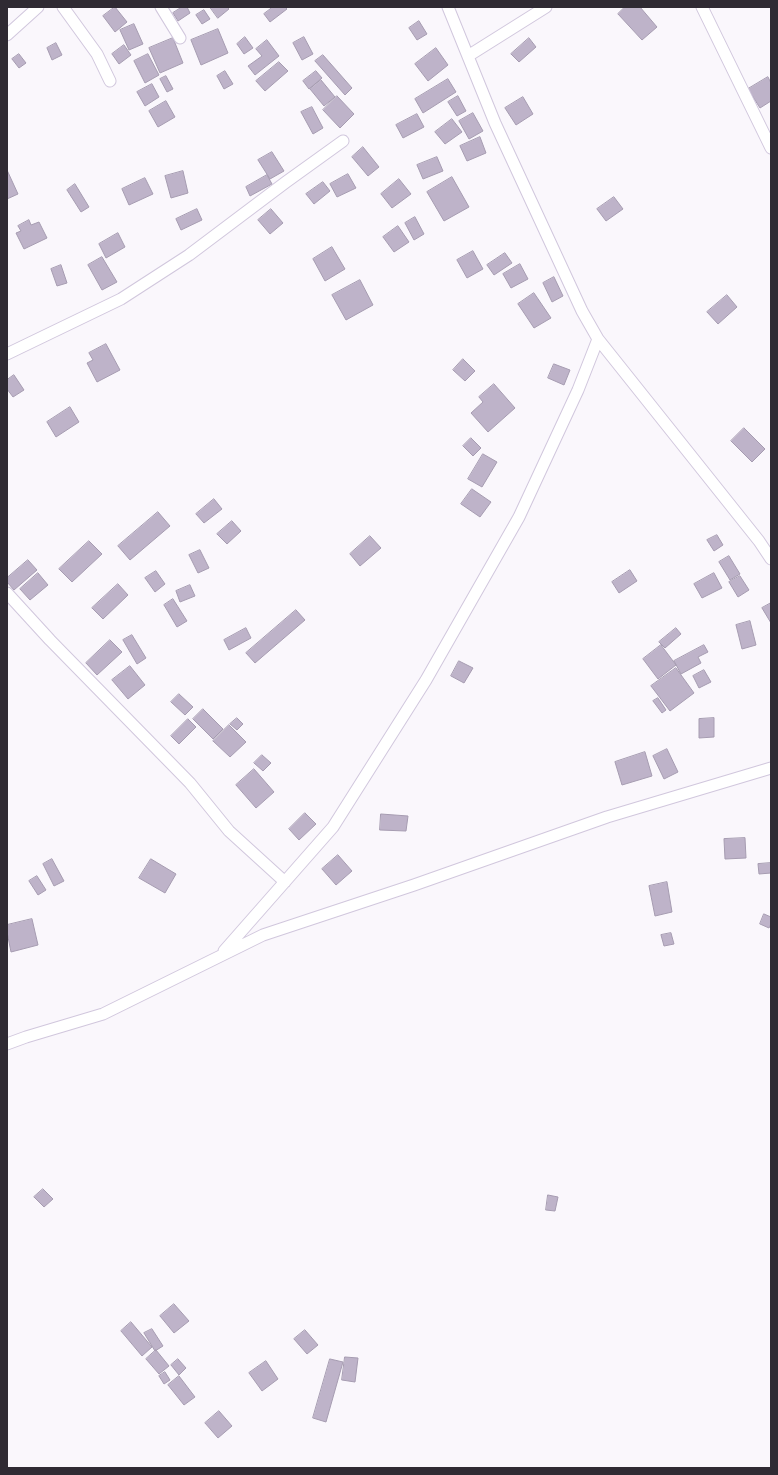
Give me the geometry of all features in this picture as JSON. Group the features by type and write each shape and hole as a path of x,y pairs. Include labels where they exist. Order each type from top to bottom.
{"street":[{"path":"7,35 38,7"},
{"path":"63,7 97,54 110,81"},
{"path":"161,7 180,38"},
{"path":"448,7 495,123 582,311 598,339 759,541 771,559"},
{"path":"468,56 546,7"},
{"path":"702,7 771,148"},
{"path":"7,354 121,299 189,255 342,141"},
{"path":"222,954 333,827 426,680 519,517 578,390 598,339"},
{"path":"7,593 50,640 190,783 229,831 285,882"},
{"path":"7,1044 103,1014 263,935 607,817 771,768"}],"building":[{"path":"115,7 127,22 115,32 103,16"},
{"path":"182,7 187,7 190,13 178,21 173,13"},
{"path":"210,7 227,7 229,9 218,18"},
{"path":"273,7 285,7 287,9 270,22 264,14"},
{"path":"625,7 640,7 657,27 642,40 618,14"},
{"path":"204,10 210,19 202,24 196,15"},
{"path":"419,21 427,34 417,40 409,28"},
{"path":"134,24 143,44 129,50 120,30"},
{"path":"218,29 228,53 201,65 191,40"},
{"path":"245,37 253,48 244,54 237,44"},
{"path":"304,37 313,54 302,60 293,43"},
{"path":"173,38 183,63 160,73 149,48"},
{"path":"529,38 536,47 519,62 511,54"},
{"path":"267,40 279,56 255,75 248,66 262,56 256,49"},
{"path":"56,43 62,55 52,60 47,48"},
{"path":"124,45 131,55 119,64 112,54"},
{"path":"436,48 448,65 428,81 415,64"},
{"path":"19,54 26,63 19,68 12,59"},
{"path":"148,54 159,75 145,83 134,61"},
{"path":"323,55 352,88 345,95 315,61"},
{"path":"279,62 288,71 265,91 256,81"},
{"path":"225,71 233,84 224,89 217,76"},
{"path":"316,71 322,78 309,89 303,81"},
{"path":"166,76 173,89 167,92 160,79"},
{"path":"768,77 771,83 771,101 760,108 748,89"},
{"path":"448,79 456,92 423,113 415,99"},
{"path":"321,80 335,97 324,106 310,89"},
{"path":"152,84 159,97 145,106 137,92"},
{"path":"337,96 354,114 340,128 323,110"},
{"path":"458,96 466,111 457,116 448,102"},
{"path":"523,97 533,114 516,125 505,108"},
{"path":"166,101 175,117 158,127 149,111"},
{"path":"312,107 323,128 313,134 301,112"},
{"path":"473,113 483,131 469,139 459,121"},
{"path":"417,114 424,127 403,138 396,125"},
{"path":"452,119 462,132 445,144 435,132"},
{"path":"480,137 486,153 467,161 460,146"},
{"path":"363,147 379,167 368,176 352,157"},
{"path":"272,152 284,171 270,179 258,160"},
{"path":"437,157 443,171 423,179 417,165"},
{"path":"7,170 18,194 7,199"},
{"path":"183,171 188,193 171,198 165,176"},
{"path":"348,174 356,188 337,197 330,184"},
{"path":"267,175 272,184 250,196 246,187"},
{"path":"452,177 469,207 444,221 427,192"},
{"path":"145,178 153,194 129,205 122,189"},
{"path":"399,179 411,194 392,208 381,194"},
{"path":"323,182 330,191 314,204 306,194"},
{"path":"75,184 89,207 81,212 67,190"},
{"path":"614,197 623,209 606,221 597,209"},
{"path":"197,209 202,220 181,230 176,219"},
{"path":"271,209 283,223 270,234 258,220"},
{"path":"415,217 424,234 414,240 405,223"},
{"path":"29,220 31,225 39,222 47,238 24,249 16,233 21,231 18,226"},
{"path":"398,226 409,242 394,252 383,237"},
{"path":"118,233 125,247 106,258 99,244"},
{"path":"332,247 345,269 325,281 313,259"},
{"path":"473,251 483,269 467,278 457,260"},
{"path":"505,253 512,263 494,275 487,265"},
{"path":"102,257 117,282 102,290 88,265"},
{"path":"520,264 528,279 511,288 503,274"},
{"path":"61,265 67,283 57,286 51,269"},
{"path":"554,277 563,296 552,302 543,283"},
{"path":"360,280 373,305 346,320 332,295"},
{"path":"534,293 551,318 534,328 518,304"},
{"path":"727,295 737,307 718,324 707,312"},
{"path":"106,344 120,370 97,382 87,363 93,360 89,353"},
{"path":"463,359 475,371 465,381 453,370"},
{"path":"554,364 570,370 564,385 548,378"},
{"path":"14,375 24,390 13,397 7,389 7,380"},
{"path":"494,384 515,408 488,432 471,413 483,402 479,397"},
{"path":"70,407 79,422 56,437 47,422"},
{"path":"744,428 765,449 752,462 731,441"},
{"path":"471,438 481,448 473,456 463,446"},
{"path":"483,454 497,462 482,487 468,479"},
{"path":"472,489 491,502 480,517 461,504"},
{"path":"214,499 222,509 204,523 196,514"},
{"path":"158,512 170,526 130,560 118,546"},
{"path":"232,521 241,531 227,544 217,534"},
{"path":"717,535 723,545 714,551 707,540"},
{"path":"370,536 381,548 360,566 350,554"},
{"path":"89,541 102,554 72,582 59,569"},
{"path":"200,550 209,568 198,573 189,555"},
{"path":"729,556 740,574 730,580 719,562"},
{"path":"28,560 37,570 14,590 7,582 7,578"},
{"path":"630,570 637,581 619,593 612,582"},
{"path":"156,571 165,584 155,592 145,578"},
{"path":"38,573 48,585 30,600 20,589"},
{"path":"714,573 722,588 702,598 694,584"},
{"path":"740,576 749,590 738,597 729,582"},
{"path":"118,584 128,595 103,619 92,608"},
{"path":"190,585 195,596 180,602 176,591"},
{"path":"173,599 187,621 177,627 164,605"},
{"path":"771,603 771,623 762,608"},
{"path":"296,610 305,620 255,663 246,653"},
{"path":"750,621 756,645 742,649 736,625"},
{"path":"246,628 251,638 229,650 224,640"},
{"path":"676,628 681,634 665,648 659,642"},
{"path":"132,635 146,658 137,664 123,640"},
{"path":"110,640 122,652 97,675 86,663"},
{"path":"661,645 676,665 658,679 643,659"},
{"path":"704,645 708,652 698,657 701,663 681,674 674,661"},
{"path":"459,661 473,668 464,683 451,676"},
{"path":"130,666 145,685 128,699 112,680"},
{"path":"676,668 694,693 670,711 651,686"},
{"path":"704,670 711,682 699,688 693,676"},
{"path":"179,694 193,707 185,715 171,702"},
{"path":"658,698 666,710 662,713 653,701"},
{"path":"203,709 223,729 213,739 193,719"},
{"path":"237,718 243,724 237,730 230,724"},
{"path":"714,718 714,737 699,738 699,719"},
{"path":"188,719 196,727 179,744 171,736"},
{"path":"229,725 246,742 230,757 213,741"},
{"path":"667,749 678,772 664,779 653,756"},
{"path":"645,752 652,776 622,785 615,762"},
{"path":"262,755 271,763 263,771 254,763"},
{"path":"254,769 274,792 256,808 236,785"},
{"path":"305,813 316,824 299,840 289,829"},
{"path":"381,814 408,816 406,831 380,830"},
{"path":"745,838 746,858 725,859 724,839"},
{"path":"338,855 352,871 336,885 322,869"},
{"path":"52,859 64,881 54,886 43,864"},
{"path":"151,859 176,874 165,893 139,878"},
{"path":"771,863 771,873 759,874 758,864"},
{"path":"37,876 46,890 38,895 29,881"},
{"path":"667,882 672,912 655,916 649,886"},
{"path":"764,914 771,917 771,924 769,928 760,924"},
{"path":"32,919 38,945 11,952 7,925"},
{"path":"671,933 674,944 664,946 661,935"},
{"path":"43,1189 53,1199 44,1207 34,1197"},
{"path":"548,1195 558,1197 555,1211 546,1210"},
{"path":"174,1304 189,1321 174,1333 160,1316"},
{"path":"131,1322 152,1347 142,1356 121,1331"},
{"path":"152,1329 163,1346 155,1351 144,1333"},
{"path":"305,1330 318,1345 307,1354 294,1339"},
{"path":"156,1350 169,1366 159,1374 146,1359"},
{"path":"345,1357 358,1358 355,1382 342,1380"},
{"path":"178,1359 186,1368 179,1375 171,1365"},
{"path":"330,1359 343,1362 326,1422 313,1418"},
{"path":"266,1361 278,1379 262,1391 249,1373"},
{"path":"165,1372 170,1380 164,1384 159,1376"},
{"path":"179,1376 195,1397 184,1405 168,1385"},
{"path":"219,1411 232,1426 218,1438 205,1423"}]}
